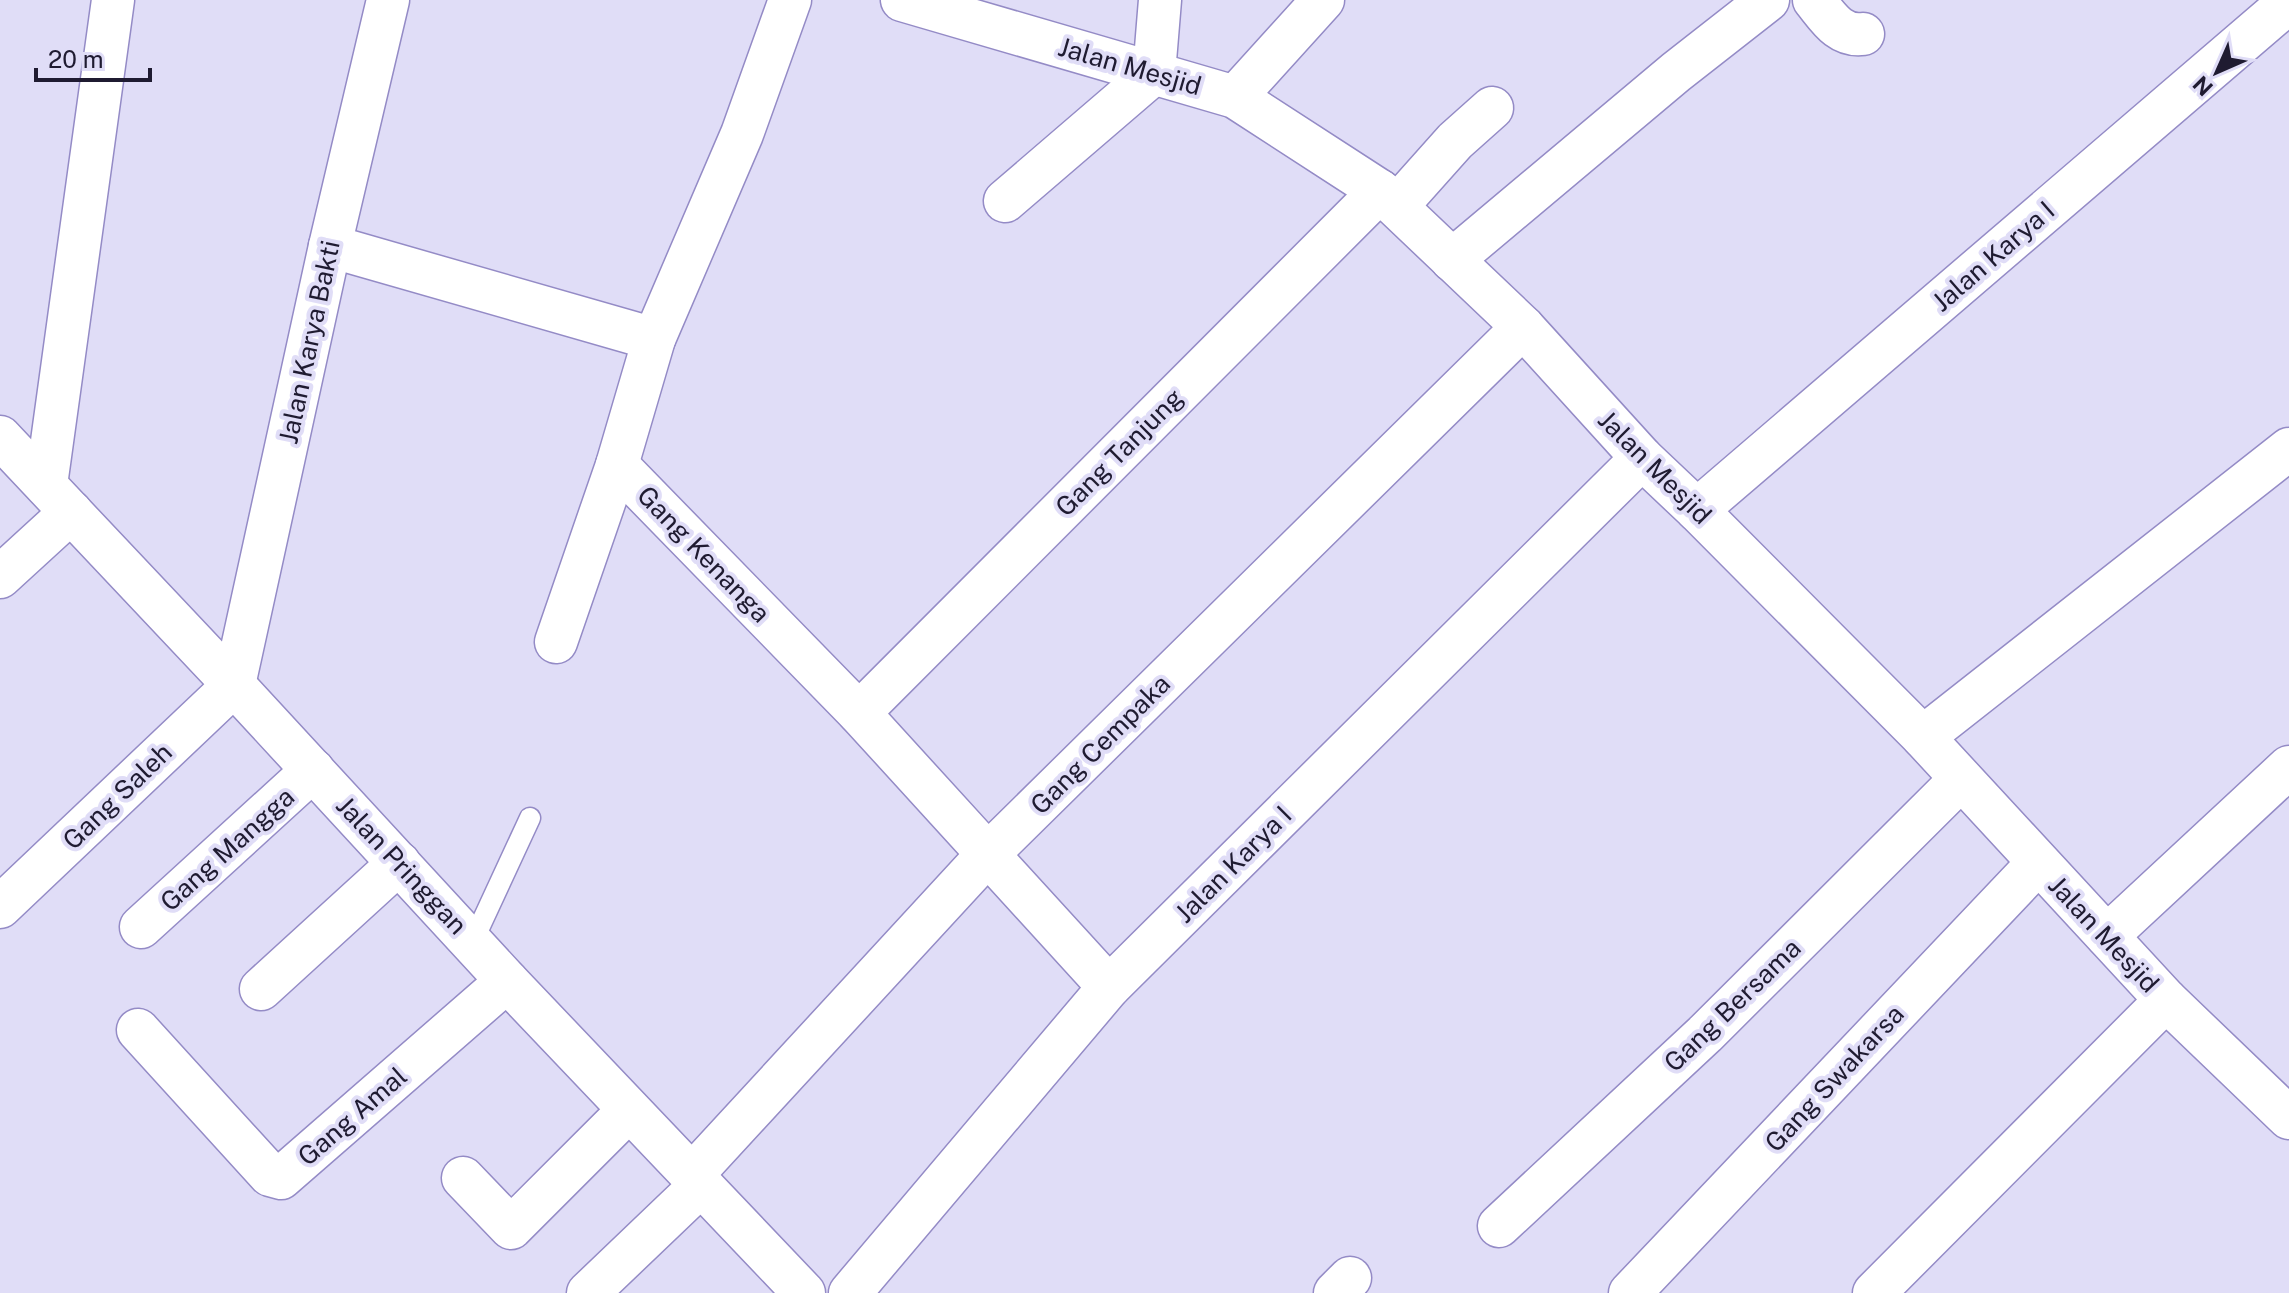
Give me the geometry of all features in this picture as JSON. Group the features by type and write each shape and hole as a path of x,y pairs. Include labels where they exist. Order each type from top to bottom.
{"street":[{"path":"0,577 59,499 113,0"},
{"name":"Jalan Karya Bakti","path":"234,685 330,246 388,0"},
{"name":"Gang Kenanga","path":"790,0 742,134 654,339 617,465 859,713 986,856 1109,987"},
{"path":"1005,201 1154,73 1160,0"},
{"path":"1235,97 1323,0"},
{"path":"1452,260 1676,72 1768,0"},
{"path":"1814,0 1838,29 1851,35 1863,34"},
{"name":"Jalan Karya I","path":"1697,510 2289,2"},
{"name":"Jalan Mesjid","path":"922,3 1235,97 1388,199 1523,327 1642,458 1923,737 2166,1000 2289,1118"},
{"name":"Gang Tanjung","path":"859,713 1388,199 1492,108"},
{"path":"330,246 654,339"},
{"name":"Gang Cempaka","path":"588,1293 696,1180 986,856 1523,327"},
{"name":"Jalan Pringgan","path":"0,437 507,981 804,1293"},
{"path":"1923,737 2289,449"},
{"name":"Jalan Karya I","path":"850,1293 1109,987 1642,458"},
{"path":"556,642 617,465"},
{"name":"Gang Saleh","path":"0,907 234,685"},
{"path":"2107,936 2289,767"},
{"name":"Gang Mangga","path":"141,927 313,770"},
{"name":"Gang Bersama","path":"1499,1226 1705,1034 1961,779"},
{"path":"261,989 399,863"},
{"name":"Gang Swakarsa","path":"1630,1293 2038,863"},
{"name":"Gang Amal","path":"138,1030 270,1175 281,1178 507,981"},
{"path":"1874,1293 2166,1000"},
{"path":"463,1178 511,1228 629,1110"}],"lane":[{"path":"473,941 530,818"}]}
